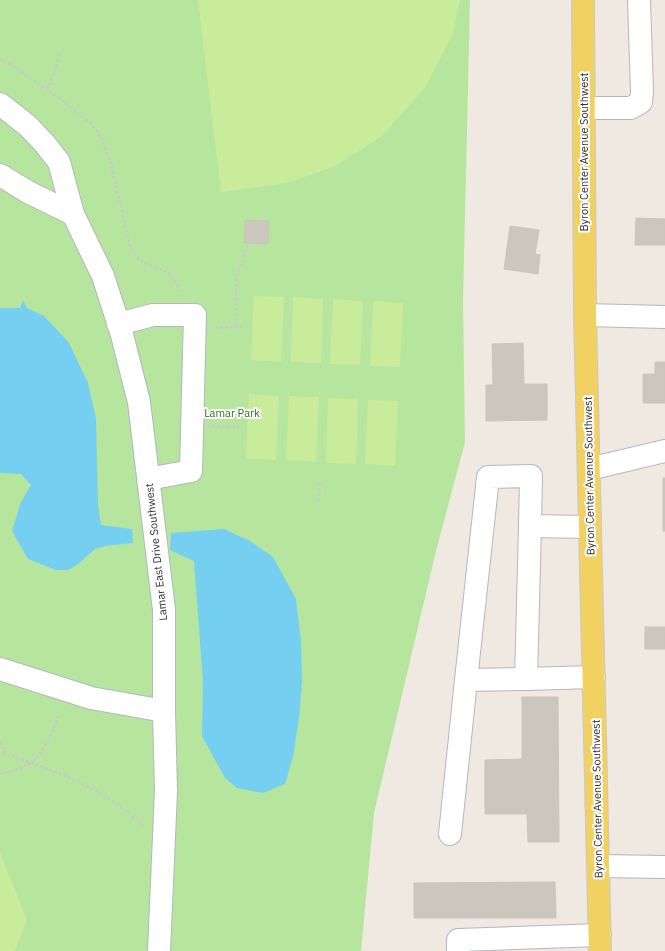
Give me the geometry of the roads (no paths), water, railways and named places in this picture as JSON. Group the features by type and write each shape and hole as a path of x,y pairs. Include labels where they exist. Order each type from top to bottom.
{"main road":[{"name":"Byron Center Avenue Southwest","path":"583,0 585,315 600,943"}],"street":[{"path":"584,108 631,108 641,102 639,0"},
{"name":"Lamar East Drive Southwest","path":"0,104 28,126 59,162 73,214 103,276 118,324 139,402 164,610 166,791 159,951"},
{"path":"0,175 28,192 73,214"},
{"path":"118,324 153,315 195,315 191,471 148,479"},
{"path":"585,315 665,317"},
{"path":"589,469 665,451"},
{"path":"450,834 488,477 531,476 526,679"},
{"path":"530,526 590,527"},
{"path":"0,669 91,698 164,711"},
{"path":"466,680 594,677"},
{"path":"598,866 665,867"},
{"path":"458,951 458,940 600,943"}],"water":[{"path":"23,300 27,308 44,316 69,343 88,383 96,419 98,505 101,525 132,529 133,543 105,546 95,549 78,564 68,570 56,570 28,559 12,531 21,502 31,485 21,474 0,473 0,308 20,308"},
{"path":"224,529 250,541 273,557 296,599 301,642 302,681 299,718 293,757 285,784 263,793 237,788 225,778 202,736 203,682 194,561 170,550 171,533"}],"park label":[{"name":"Lamar Park","path":"232,413"}]}
